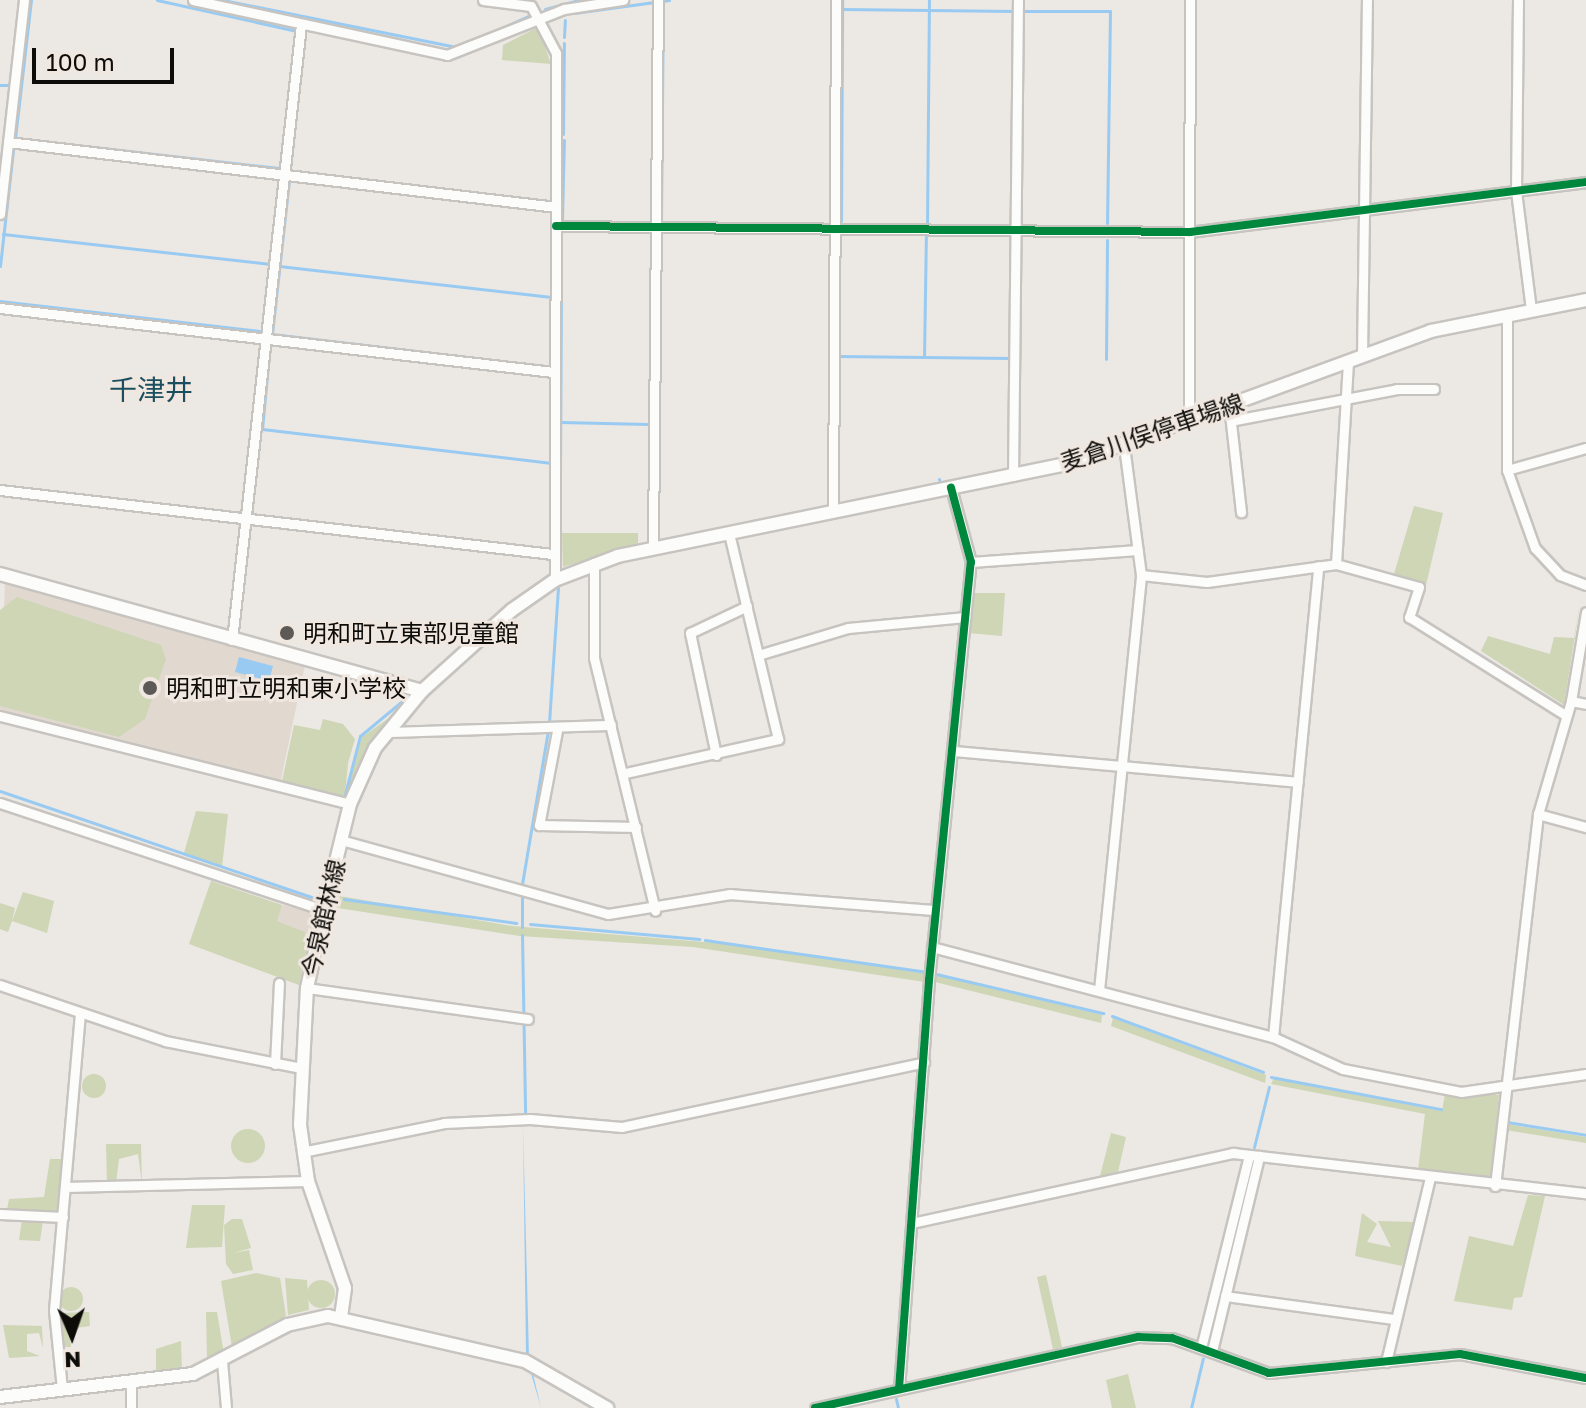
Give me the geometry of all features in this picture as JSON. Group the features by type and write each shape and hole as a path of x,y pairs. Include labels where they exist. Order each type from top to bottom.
{"main road":[{"name":"麦倉川俣停車場線","path":"422,691 555,580 594,563 653,547 1013,476 1124,445 1362,356 1507,314 1586,300"},
{"path":"0,574 422,691"},
{"name":"今泉館林線","path":"341,1317 345,1288 308,1181 302,1152 301,1068 307,988 350,804 387,732 422,691"},
{"path":"0,1397 16,1401 62,1389 193,1374 297,1321 341,1317 525,1361 607,1408"}],"street":[{"path":"0,214 24,0"},
{"path":"193,0 447,55 542,17 623,0"},
{"path":"483,0 525,4 542,17 556,53 552,554 555,580"},
{"path":"653,547 658,0"},
{"path":"833,511 836,0"},
{"path":"1013,476 1018,0"},
{"path":"1189,421 1190,0"},
{"path":"1362,356 1367,0"},
{"path":"1518,0 1516,191 1531,310"},
{"path":"232,640 301,25"},
{"path":"0,88 14,89"},
{"path":"8,142 556,207"},
{"path":"556,226 1190,232 1586,182"},
{"path":"0,308 553,372"},
{"path":"1507,314 1507,470 1535,548 1560,575 1586,585"},
{"path":"1336,564 1349,398 1348,361"},
{"path":"1235,420 1349,398 1434,389"},
{"path":"1229,405 1235,420 1241,512"},
{"path":"1099,990 1141,575 1124,445"},
{"path":"1507,470 1586,448"},
{"path":"899,1389 935,910 971,562 951,488"},
{"path":"0,490 552,554"},
{"path":"626,773 778,739 729,533"},
{"path":"971,562 1138,550"},
{"path":"594,563 594,658 626,773 655,911"},
{"path":"1141,575 1207,582 1336,564 1419,587 1409,617 1565,715"},
{"path":"1273,1037 1318,566"},
{"path":"716,755 690,633 747,606"},
{"path":"1495,1186 1538,814 1571,701 1586,612"},
{"path":"758,655 848,628 965,617"},
{"path":"1571,701 1586,704"},
{"path":"0,716 350,804"},
{"path":"387,732 557,731 611,725"},
{"path":"557,731 539,825 636,827"},
{"path":"953,751 1298,782"},
{"path":"0,803 324,910"},
{"path":"1538,814 1586,827"},
{"path":"341,840 596,911 655,911 730,894 935,910"},
{"path":"932,947 1273,1037 1343,1069 1461,1092 1507,1088 1586,1074"},
{"path":"275,1064 279,983"},
{"path":"0,985 80,1015 301,1068"},
{"path":"307,988 528,1019"},
{"path":"62,1389 54,1310 80,1015"},
{"path":"302,1152 444,1123 530,1119 622,1127 924,1062"},
{"path":"912,1223 1222,1154 1254,1155 1495,1186 1586,1193"},
{"path":"1212,1351 1254,1155"},
{"path":"1201,1348 1254,1155"},
{"path":"1386,1362 1430,1178"},
{"path":"65,1187 308,1181"},
{"path":"0,1214 63,1217"},
{"path":"1225,1296 1394,1319"},
{"path":"815,1408 1138,1337 1212,1351 1269,1373 1483,1355 1586,1378"},
{"path":"222,1361 226,1408"},
{"path":"131,1383 131,1408"}],"shaded area":[{"name":"明和町立明和東小学校","path":"5,582 305,665 280,784 0,712"},
{"path":"282,905 316,912 310,934 276,921"}],"green space":[{"path":"538,27 551,64 502,60 503,45"},
{"path":"1414,506 1443,513 1426,585 1394,574"},
{"path":"562,533 638,533 638,543 563,567"},
{"path":"973,593 1005,593 1002,636 968,633"},
{"path":"17,597 161,645 166,659 145,719 119,737 0,706 0,610"},
{"path":"1581,597 1564,705 1481,651 1488,636 1550,654 1554,637 1574,638"},
{"path":"393,715 345,798 281,786 294,725 320,730 323,719 343,724 355,739 348,763 345,795 362,737"},
{"path":"196,811 228,814 222,867 184,853"},
{"path":"211,881 282,905 277,921 310,934 299,985 189,944"},
{"path":"23,892 54,901 47,933 12,921"},
{"path":"334,895 512,926 740,945 926,973 925,982 693,947 520,936 331,907"},
{"path":"0,903 15,908 8,932 0,929"},
{"path":"936,975 1102,1015 1101,1023 935,982"},
{"path":"1113,1018 1266,1075 1265,1083 1111,1026"},
{"path":"94,1074 103,1077 106,1086 103,1095 94,1098 85,1095 82,1086 85,1077"},
{"path":"1274,1078 1442,1111 1445,1093 1499,1095 1491,1178 1418,1170 1425,1114 1271,1084"},
{"path":"1507,1124 1586,1137 1586,1143 1505,1130"},
{"path":"248,1129 260,1134 265,1146 260,1158 248,1163 236,1158 231,1146 236,1134"},
{"path":"1111,1133 1126,1137 1118,1172 1100,1176"},
{"path":"106,1144 141,1144 142,1184 138,1154 119,1159 116,1183 107,1183"},
{"path":"50,1159 63,1159 59,1212 7,1210 9,1199 44,1197"},
{"path":"1528,1195 1545,1196 1522,1297 1514,1298 1512,1310 1454,1301 1469,1236 1513,1246"},
{"path":"192,1205 225,1205 222,1247 186,1248"},
{"path":"1362,1213 1377,1224 1367,1242 1391,1247 1378,1221 1415,1222 1402,1266 1355,1256"},
{"path":"232,1219 242,1219 251,1248 233,1253 249,1250 253,1270 233,1274 226,1264 224,1225"},
{"path":"22,1220 43,1220 40,1241 19,1240"},
{"path":"256,1273 280,1278 286,1316 232,1347 221,1281"},
{"path":"1046,1275 1062,1347 1053,1349 1037,1277"},
{"path":"285,1278 307,1280 309,1310 288,1315"},
{"path":"321,1280 331,1284 335,1294 331,1304 321,1308 311,1304 307,1294 311,1284"},
{"path":"71,1287 79,1291 83,1299 79,1307 71,1311 63,1307 59,1299 63,1291"},
{"path":"89,1312 90,1326 69,1329 71,1347 63,1347 60,1313"},
{"path":"206,1312 217,1312 224,1354 190,1369 207,1358"},
{"path":"3,1325 42,1326 43,1348 39,1333 27,1334 27,1351 40,1356 9,1358"},
{"path":"181,1341 182,1371 156,1374 156,1349"},
{"path":"1128,1374 1136,1408 1112,1408 1106,1380"}],"water":[{"path":"239,657 273,666 269,681 235,672"},
{"path":"523,1126 529,1357 541,1408 526,1356"}],"waterway":[{"path":"31,0 15,138 279,168"},
{"path":"157,0 297,31"},
{"path":"223,0 456,47"},
{"path":"545,9 579,0"},
{"path":"574,13 669,0"},
{"path":"841,221 842,0"},
{"path":"927,226 929,0"},
{"path":"661,221 663,6"},
{"path":"842,9 1014,11"},
{"path":"1023,11 1110,11 1107,223"},
{"path":"482,37 533,14"},
{"path":"564,37 565,20"},
{"path":"563,134 564,43"},
{"path":"0,85 9,85"},
{"path":"562,220 564,140"},
{"path":"0,266 13,150"},
{"path":"289,180 272,334 545,366"},
{"path":"3,234 270,264"},
{"path":"924,357 926,235"},
{"path":"1106,359 1107,240"},
{"path":"279,266 549,297"},
{"path":"0,301 261,331"},
{"path":"560,475 561,301"},
{"path":"270,343 262,429 560,464"},
{"path":"838,356 1010,358"},
{"path":"561,422 647,424"},
{"path":"549,723 558,586"},
{"path":"345,794 360,736 408,696"},
{"path":"522,884 548,730"},
{"path":"0,791 318,899"},
{"path":"522,892 522,927"},
{"path":"344,899 516,923"},
{"path":"530,924 699,939"},
{"path":"522,935 525,1113"},
{"path":"705,940 926,972"},
{"path":"932,973 1103,1013"},
{"path":"1112,1016 1263,1072"},
{"path":"1271,1077 1441,1109"},
{"path":"1254,1147 1269,1087"},
{"path":"1507,1122 1586,1135"},
{"path":"1191,1408 1203,1358"},
{"path":"896,1399 898,1408"}],"cycle path":[{"path":"556,226 1190,232 1586,182"},
{"path":"899,1389 929,980 971,562 951,488"},
{"path":"815,1408 1138,1337 1172,1338 1269,1373 1460,1354 1586,1378"}],"place":[{"name":"明和町立東部児童館","path":"287,633"},
{"name":"明和町立明和東小学校","path":"150,688"}],"district":[{"name":"千津井","path":"151,390"}]}
